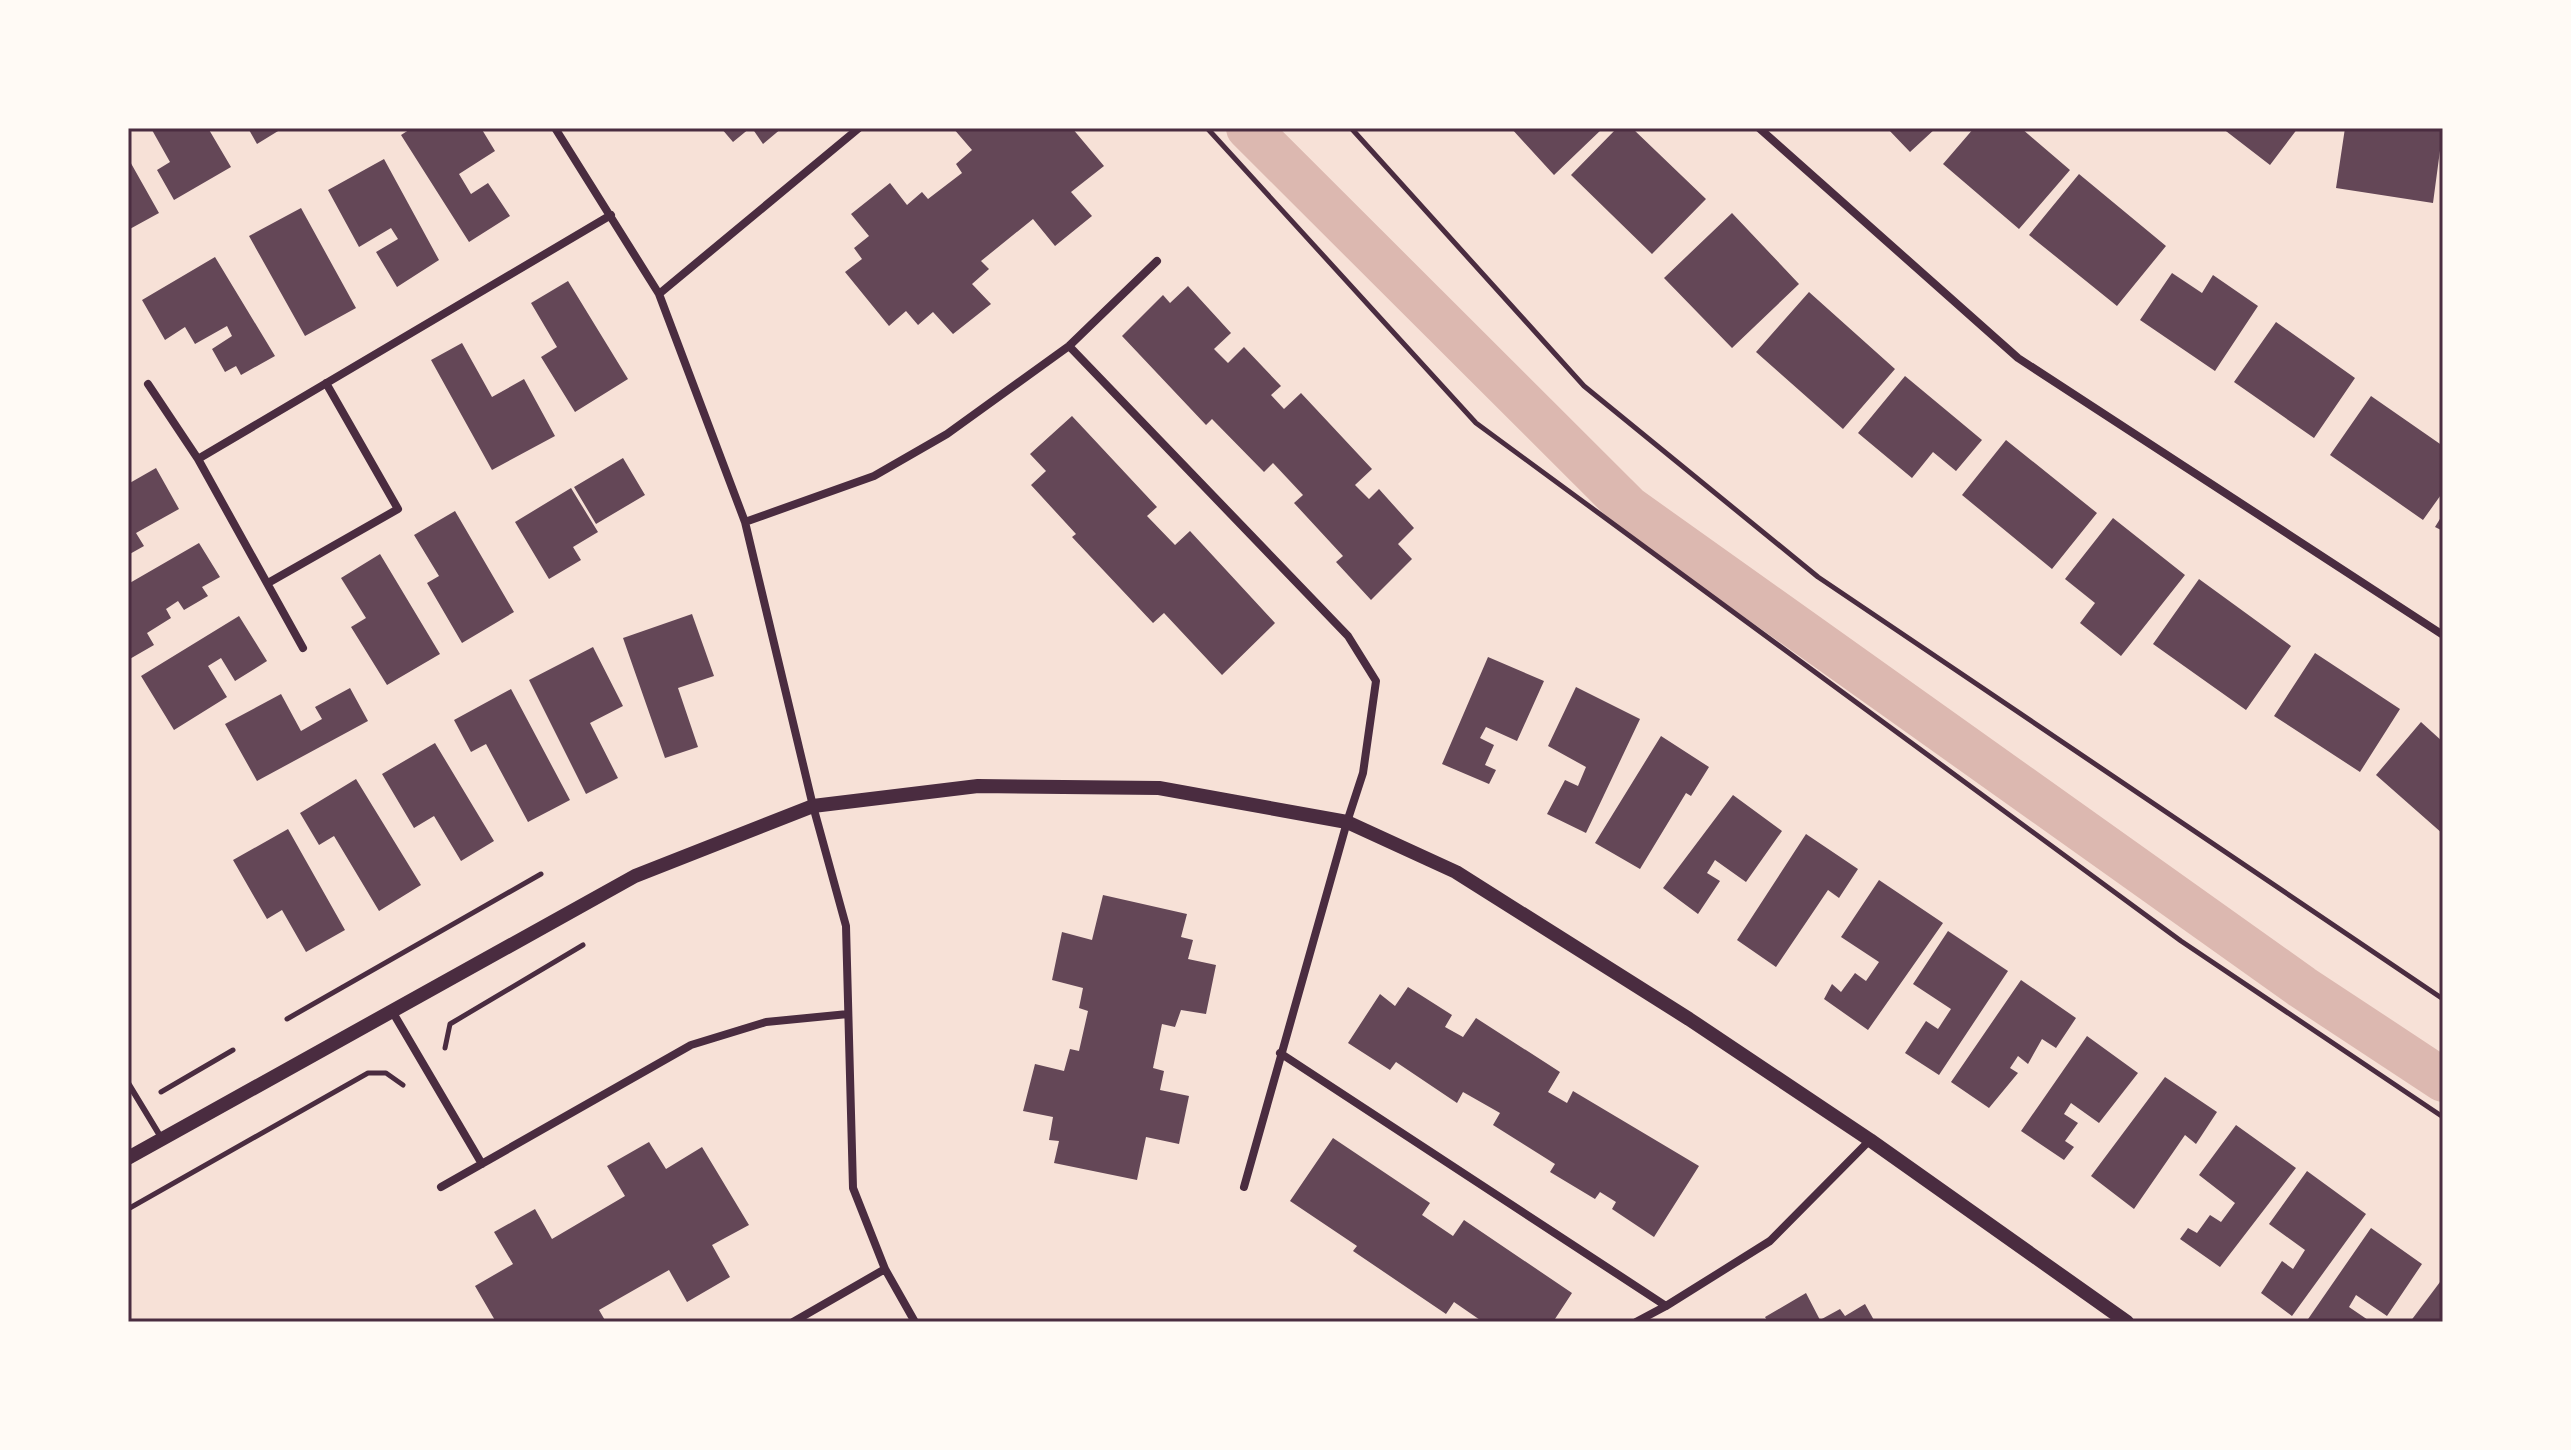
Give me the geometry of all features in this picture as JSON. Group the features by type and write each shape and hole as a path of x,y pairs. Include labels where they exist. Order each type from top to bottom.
{"street":[{"path":"555,128 659,294 745,522 813,806 846,926 853,1188 885,1269 915,1322"},
{"path":"659,294 859,128"},
{"path":"1759,128 2018,358 2443,635"},
{"path":"198,459 611,215"},
{"path":"745,522 874,476 947,434 1069,346 1157,261"},
{"path":"1069,346 1348,636 1376,681 1363,773 1280,1053 1244,1187"},
{"path":"268,583 398,509 326,383"},
{"path":"148,384 198,459 303,648"},
{"path":"128,1158 635,876 813,806 978,786 1159,788 1347,822 1456,872 1689,1019 1870,1140 2108,1317 2127,1322"},
{"path":"392,1011 482,1164"},
{"path":"441,1187 691,1045 766,1022 848,1014"},
{"path":"1280,1053 1666,1306"},
{"path":"1636,1322 1770,1241 1870,1140"},
{"path":"793,1322 885,1269"}],"lane":[{"path":"128,1083 162,1139"}],"path":[{"path":"1207,128 1476,423 2181,941 2443,1117"},
{"path":"1351,128 1584,386 1818,577 2443,999"},
{"path":"287,1019 541,874"},
{"path":"448,1058 445,1048 450,1024 583,945"},
{"path":"440,1036 447,1038"},
{"path":"159,1093 233,1050"},
{"path":"128,1209 368,1073 386,1073 404,1085"}],"building":[{"path":"208,128 231,167 174,200 157,170 170,162 152,130"},
{"path":"248,128 283,128 257,144"},
{"path":"412,128 481,128 495,151 459,174 471,194 488,183 510,216 469,242 401,135"},
{"path":"721,128 750,128 733,142"},
{"path":"752,128 782,128 763,144"},
{"path":"953,128 1072,128 1104,166 1071,192 1092,216 1055,246 1033,219 981,261 989,269 972,284 991,304 953,334 933,312 918,325 906,311 889,326 845,272 862,259 854,248 869,236 851,214 890,183 907,205 922,192 928,199 962,173 956,164 972,150"},
{"path":"1511,128 1603,128 1554,175"},
{"path":"1617,128 1632,128 1706,199 1652,254 1571,175"},
{"path":"1887,128 1936,128 1910,152"},
{"path":"1974,128 2021,128 2070,170 2019,229 1943,164"},
{"path":"2222,128 2298,128 2270,165"},
{"path":"2345,128 2443,128 2433,203 2336,188"},
{"path":"128,158 159,213 128,230"},
{"path":"384,159 439,260 397,287 376,252 398,239 391,228 359,247 328,190"},
{"path":"2079,174 2166,246 2117,306 2029,235"},
{"path":"301,208 356,308 305,336 249,236"},
{"path":"1732,213 1799,284 1732,348 1664,278"},
{"path":"215,257 275,356 241,375 236,366 225,372 212,349 232,336 227,326 195,344 185,327 165,340 142,300"},
{"path":"2172,273 2202,293 2213,275 2258,306 2215,371 2140,320"},
{"path":"568,281 628,379 575,412 541,357 557,347 531,303"},
{"path":"1188,286 1231,333 1214,349 1228,363 1244,347 1281,386 1271,395 1284,409 1301,393 1372,469 1355,485 1369,499 1379,489 1414,528 1398,544 1412,559 1371,600 1336,562 1343,556 1294,503 1303,495 1273,463 1264,472 1212,419 1206,425 1122,336 1163,295 1170,303"},
{"path":"1809,292 1895,369 1843,429 1756,352"},
{"path":"2276,322 2355,378 2314,438 2234,382"},
{"path":"462,343 492,397 524,379 555,436 492,470 431,360"},
{"path":"1905,376 1982,440 1956,471 1933,452 1912,478 1858,433"},
{"path":"2371,396 2443,446 2443,492 2423,520 2330,455"},
{"path":"1072,416 1157,507 1147,516 1175,545 1190,531 1275,623 1222,675 1164,613 1153,623 1072,537 1076,534 1031,485 1046,471 1030,454"},
{"path":"2006,440 2097,513 2052,569 1962,495"},
{"path":"623,458 645,495 596,524 574,487"},
{"path":"156,468 179,509 136,533 144,546 128,555 128,484"},
{"path":"571,488 598,532 573,547 581,560 549,579 515,522"},
{"path":"455,511 514,612 462,643 427,583 439,576 414,535"},
{"path":"2443,514 2443,531 2435,527"},
{"path":"2113,518 2185,575 2121,656 2080,623 2095,603 2065,579"},
{"path":"199,543 220,577 202,587 208,596 184,610 178,601 166,609 171,618 147,633 154,645 128,660 128,584"},
{"path":"380,554 440,654 387,685 351,627 366,618 341,578"},
{"path":"2199,579 2291,646 2246,710 2153,644"},
{"path":"692,614 714,676 678,688 698,747 665,758 623,638"},
{"path":"239,616 267,661 235,681 221,658 208,666 227,697 174,730 141,676"},
{"path":"593,647 623,706 590,723 618,778 586,794 529,680"},
{"path":"2315,653 2400,709 2360,772 2274,716"},
{"path":"1488,657 1544,681 1517,741 1486,727 1480,738 1494,745 1485,765 1496,770 1489,784 1442,764"},
{"path":"1576,687 1640,719 1586,833 1547,814 1565,780 1578,786 1586,767 1548,746"},
{"path":"350,688 368,721 257,781 225,724 281,694 301,731 322,719 315,707"},
{"path":"511,689 570,800 528,822 486,744 471,752 454,720"},
{"path":"2421,722 2443,742 2443,834 2376,775"},
{"path":"1661,736 1709,767 1691,796 1686,793 1640,869 1595,843"},
{"path":"435,743 494,841 461,861 434,816 414,828 382,774"},
{"path":"356,779 421,885 379,911 334,836 319,845 300,813"},
{"path":"1733,795 1782,831 1746,882 1715,860 1707,873 1720,881 1698,914 1663,888"},
{"path":"288,829 345,930 306,952 282,910 267,919 233,860"},
{"path":"1806,834 1858,869 1839,898 1828,890 1776,967 1737,940"},
{"path":"1879,880 1943,923 1868,1030 1824,999 1832,984 1841,992 1855,973 1866,981 1879,962 1841,937"},
{"path":"1103,895 1187,914 1181,937 1193,940 1188,959 1216,965 1206,1014 1181,1010 1175,1027 1162,1024 1153,1068 1164,1071 1160,1090 1189,1096 1179,1144 1146,1137 1137,1180 1054,1163 1059,1141 1049,1140 1053,1117 1023,1111 1035,1064 1064,1071 1070,1049 1079,1051 1088,1011 1079,1008 1083,988 1052,980 1062,932 1092,940"},
{"path":"1948,931 2008,971 1939,1075 1905,1053 1926,1021 1938,1029 1951,1009 1913,984"},
{"path":"2021,980 2076,1018 2056,1048 2042,1039 2028,1064 2018,1056 2010,1068 2018,1073 1989,1108 1951,1082"},
{"path":"1408,987 1452,1015 1445,1027 1463,1037 1476,1018 1560,1072 1548,1092 1567,1103 1573,1091 1699,1166 1654,1237 1612,1209 1616,1202 1600,1192 1595,1199 1550,1172 1555,1164 1493,1125 1500,1113 1463,1092 1457,1103 1396,1062 1390,1070 1348,1043 1380,994 1395,1006"},
{"path":"2087,1036 2138,1073 2099,1123 2071,1103 2064,1114 2078,1123 2065,1141 2074,1147 2064,1160 2021,1131"},
{"path":"2165,1077 2217,1112 2196,1144 2185,1135 2134,1209 2091,1176"},
{"path":"2236,1125 2296,1168 2220,1267 2180,1239 2188,1228 2197,1233 2210,1215 2221,1222 2235,1203 2199,1175"},
{"path":"1333,1138 1430,1203 1422,1215 1453,1236 1464,1220 1572,1293 1553,1322 1483,1322 1454,1302 1446,1314 1353,1251 1357,1246 1290,1201"},
{"path":"649,1142 666,1169 702,1147 749,1225 712,1245 730,1277 687,1302 669,1270 599,1310 606,1322 496,1322 475,1286 513,1264 494,1232 535,1209 552,1239 625,1196 607,1166"},
{"path":"2307,1171 2366,1214 2292,1316 2261,1293 2282,1261 2293,1269 2305,1250 2269,1224"},
{"path":"2371,1228 2422,1264 2387,1316 2356,1295 2349,1307 2371,1322 2306,1322"},
{"path":"2443,1278 2443,1322 2410,1322"},
{"path":"1806,1293 1820,1320 1840,1309 1845,1316 1865,1304 1875,1322 1768,1322 1765,1317"}],"waterway":[{"path":"1248,128 1629,508 2302,987 2443,1080"}]}
